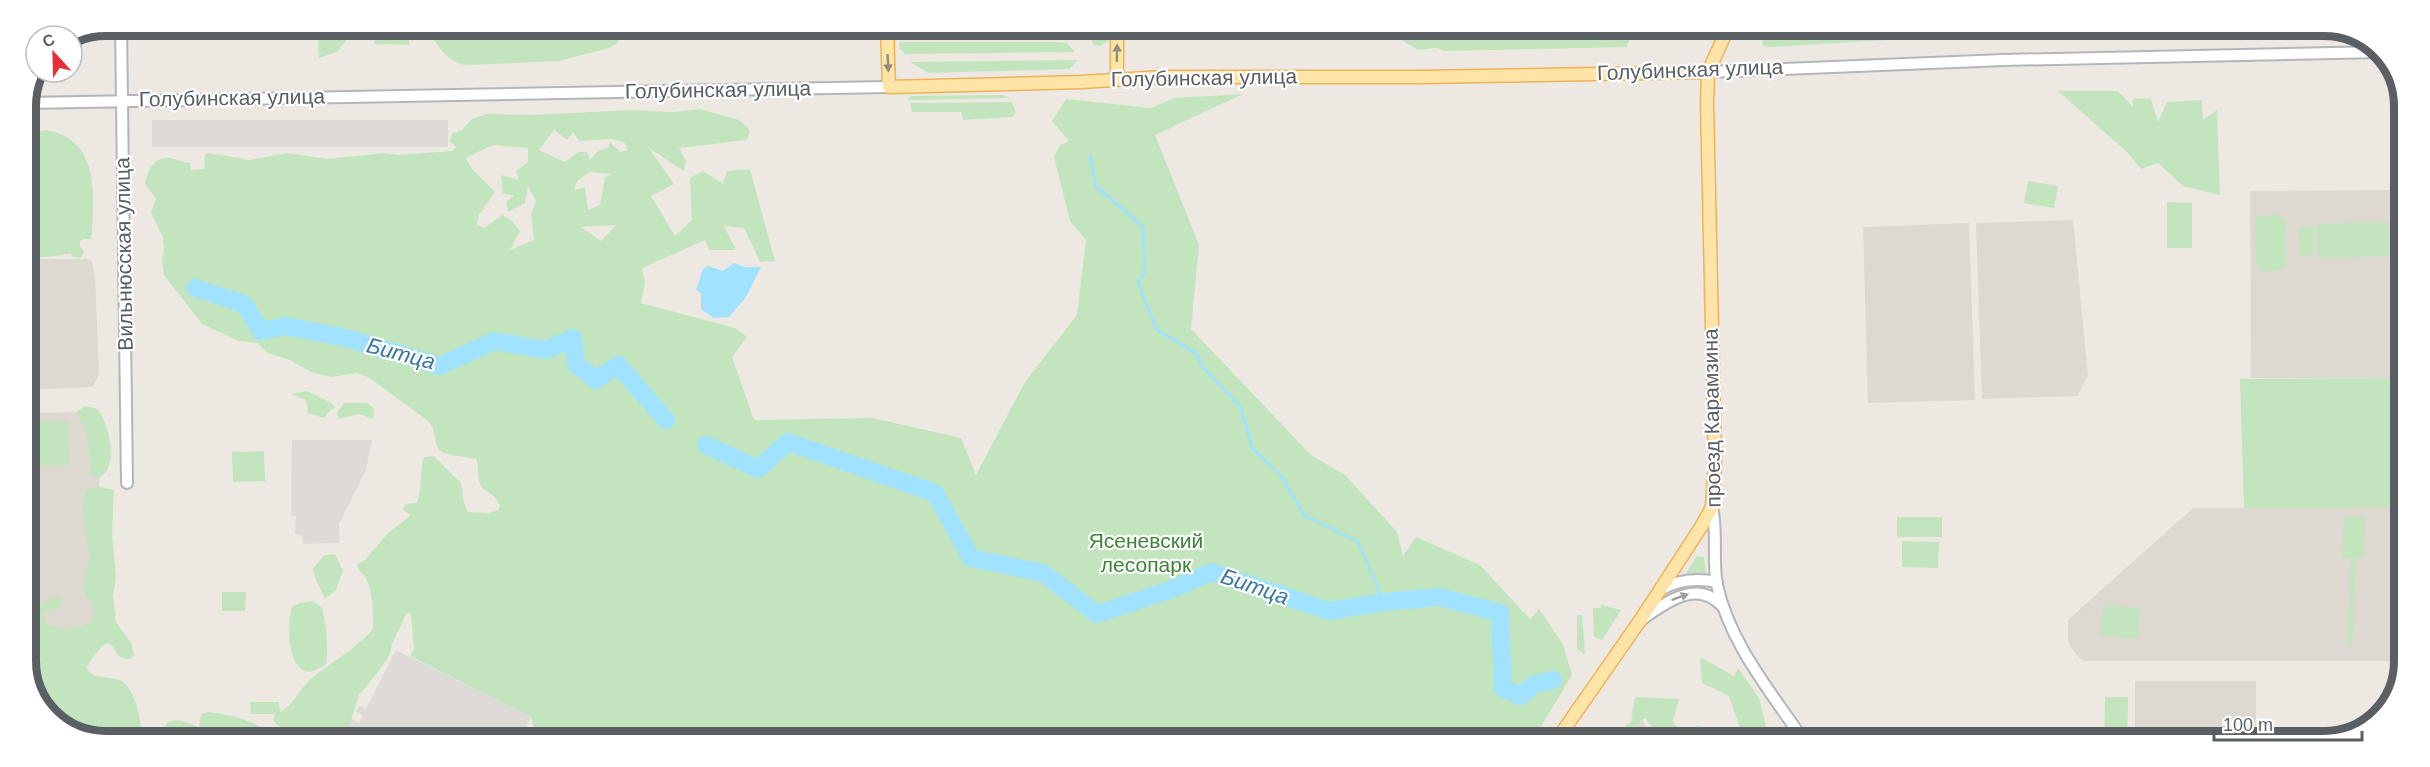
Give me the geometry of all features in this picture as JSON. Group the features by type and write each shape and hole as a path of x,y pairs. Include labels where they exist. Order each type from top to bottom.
{"main road":[{"path":"887,36 889,87"},
{"path":"1117,36 1117,80"},
{"path":"1708,72 1724,36"},
{"name":"Голубинская улица","path":"889,87 1173,77 1421,77 1708,72"},
{"name":"проезд Карамзина","path":"1708,72 1707,148 1715,464 1712,507"},
{"path":"1563,731 1639,622 1712,507"},
{"path":"1569,731 1582,705"}],"street":[{"name":"Вильнюсская улица","path":"121,36 127,483"},
{"name":"Голубинская улица","path":"1708,72 2003,60 2369,52"},
{"name":"Голубинская улица","path":"36,103 889,87"},
{"name":"проезд Карамзина","path":"1712,507 1716,525 1717,582 1723,607 1746,656 1797,731"},
{"path":"1660,590 1672,583 1706,580 1717,582"},
{"path":"1639,622 1664,604 1690,593 1706,594 1715,598 1723,607"}],"shaded area":[{"path":"152,120 448,120 448,147 152,147"},
{"path":"2394,190 2394,378 2251,378 2250,191"},
{"path":"2073,220 2088,375 2077,396 1982,399 1976,223"},
{"path":"1969,223 1975,400 1868,403 1863,227"},
{"path":"36,259 88,259 92,261 95,275 99,374 93,387 36,390"},
{"path":"83,412 98,433 102,626 96,631 36,628 36,413"},
{"path":"292,440 372,440 366,470 339,524 339,543 303,544 302,535 295,534 296,516 291,516"},
{"path":"2393,507 2394,661 2082,661 2071,648 2068,640 2068,620 2193,508"},
{"path":"396,650 531,717 524,731 341,731 351,719 359,723 363,715 356,712 359,706 366,709"},
{"path":"2135,681 2256,681 2256,731 2135,731"},
{"path":"1640,717 1650,731 1621,731"}],"green space":[{"path":"337,36 350,36 337,52 319,58 318,40 337,40"},
{"path":"375,36 409,36 409,45 374,44"},
{"path":"431,36 455,36 455,39 519,38 519,36 623,36 609,48 559,61 467,65 452,60"},
{"path":"1089,36 1109,36 1109,40 1100,46 1094,45"},
{"path":"1403,36 1631,36 1627,47 1445,51 1436,48 1418,50 1403,41"},
{"path":"1765,36 1982,36 1771,47 1763,46"},
{"path":"899,42 1057,42 1067,43 1075,52 905,54 899,47"},
{"path":"1077,60 1070,69 928,73 910,62"},
{"path":"2058,91 2118,91 2133,107 2133,98 2151,99 2158,122 2167,102 2202,100 2203,120 2217,110 2220,195 2183,186 2158,163 2141,169 2128,153"},
{"name":"Ясеневский лесопарк","path":"1243,94 1155,135 1199,245 1191,329 1311,455 1345,475 1397,532 1403,556 1416,537 1480,565 1530,619 1539,609 1563,644 1572,675 1538,731 535,731 531,717 410,656 414,649 409,612 392,644 390,654 359,695 345,731 291,731 277,725 273,719 276,714 251,714 250,702 279,702 280,712 293,701 311,679 351,650 373,629 370,591 367,580 357,564 364,561 388,533 410,516 402,509 406,504 416,503 418,499 424,457 434,456 461,483 468,512 488,513 498,510 500,506 496,498 480,484 476,459 447,454 438,448 433,429 428,421 368,377 357,373 331,377 311,372 290,360 268,353 257,343 238,341 202,324 164,275 163,237 151,213 156,199 145,184 149,171 157,161 168,158 190,163 191,170 204,169 205,154 209,153 250,160 286,153 328,159 384,153 397,155 452,151 456,147 450,141 452,133 461,131 472,119 487,114 534,115 630,110 673,112 700,109 739,120 750,130 747,140 679,148 686,161 684,171 649,148 674,184 651,196 675,236 692,220 690,178 703,171 723,184 727,171 750,169 775,261 760,262 744,228 724,226 736,250 709,250 705,240 642,268 645,282 641,303 735,328 747,337 732,357 754,420 872,418 961,438 976,475 1025,382 1077,315 1086,240 1070,221 1054,157 1060,145 1069,141 1052,121 1066,99 1150,108 1175,98","holes":["554,130 567,140 573,132 579,141 611,139 624,142 628,150 620,152 610,142 608,148 598,151 590,160 587,152 578,152 565,162 539,150","492,145 528,148 528,162 516,171 519,180 501,175 503,193 514,196 506,202 508,212 525,203 528,186 536,201 531,214 534,240 510,250 520,231 512,221 502,215 484,228 477,225 479,215 495,192 471,168 466,158","590,172 611,174 605,177 600,205 588,210 585,187 574,190 577,181","616,225 601,241 581,227"]},
{"path":"1003,95 1011,98 907,100 911,96"},
{"path":"1012,102 1016,112 1012,117 963,120 961,112 912,112 910,103"},
{"path":"47,130 64,136 76,144 89,169 93,199 92,231 91,239 80,241 80,247 84,251 81,258 72,257 71,253 36,257 37,131"},
{"path":"2028,181 2058,186 2054,208 2024,203"},
{"path":"2167,202 2192,203 2192,248 2167,248"},
{"path":"2280,215 2285,221 2287,262 2280,270 2262,272 2256,263 2255,220 2259,216"},
{"path":"2388,222 2389,256 2317,258 2316,224"},
{"path":"2299,227 2313,227 2313,255 2300,256"},
{"path":"2394,378 2394,511 2393,507 2244,508 2240,379"},
{"path":"307,391 330,402 336,408 331,409 324,418 308,413 306,400 291,394"},
{"path":"344,403 367,403 374,409 373,419 359,414 339,419 337,413"},
{"path":"85,406 98,409 109,435 111,456 109,465 99,478 92,474 86,430 76,412"},
{"path":"68,421 69,465 36,466 36,422"},
{"path":"264,451 265,481 233,482 232,452"},
{"path":"97,486 114,490 112,532 116,578 113,596 116,622 131,643 134,654 130,659 121,657 108,643 102,646 86,667 93,675 118,680 127,686 138,708 141,731 106,731 79,726 60,714 50,704 37,675 36,604 58,597 61,599 62,606 43,612 45,622 57,628 77,628 93,619 94,609 84,589 89,556 83,505 87,490"},
{"path":"2344,516 2365,517 2364,558 2356,558 2352,647 2347,647 2351,558 2342,557"},
{"path":"1897,517 1942,517 1942,537 1897,537"},
{"path":"1902,541 1939,542 1938,568 1902,567"},
{"path":"335,554 343,571 336,590 325,599 313,569 324,555"},
{"path":"1697,556 1704,557 1706,574 1703,578 1682,580"},
{"path":"222,592 246,592 245,611 222,611"},
{"path":"312,601 320,606 326,625 326,664 314,671 304,671 297,665 293,655 290,643 290,617 292,607"},
{"path":"1602,605 1621,610 1602,640 1594,637 1593,608 1600,608"},
{"path":"2104,606 2140,608 2138,639 2101,636"},
{"path":"1577,615 1582,615 1585,654 1577,649"},
{"path":"1700,657 1734,676 1738,668 1759,698 1768,731 1741,731 1729,696 1702,683"},
{"path":"1635,697 1679,699 1673,722 1680,731 1655,731 1645,718 1630,731 1618,731 1631,722"},
{"path":"2105,697 2128,697 2127,731 2104,731"},
{"path":"208,712 234,717 253,723 266,731 164,731 168,722 179,720 199,727 201,714"},
{"path":"1696,726 1725,731 1696,731"}],"water":[{"path":"734,263 744,267 761,267 746,297 729,317 714,318 701,309 701,293 696,290 703,269 708,266 723,271"}],"waterway":[{"path":"1090,155 1096,186 1143,227 1145,272 1138,282 1157,330 1196,353 1204,369 1240,406 1253,449 1281,475 1304,515 1358,542 1384,602"},
{"name":"Битца","path":"195,288 244,304 261,331 286,326 346,338 440,366 494,341 546,350 573,338 576,364 596,380 618,365 666,420"},
{"name":"Битца","path":"706,445 758,469 788,442 935,493 971,558 1043,573 1097,614 1167,591 1212,572 1329,611 1384,602 1440,597 1500,613 1503,689 1521,696 1534,684 1553,680"}]}
